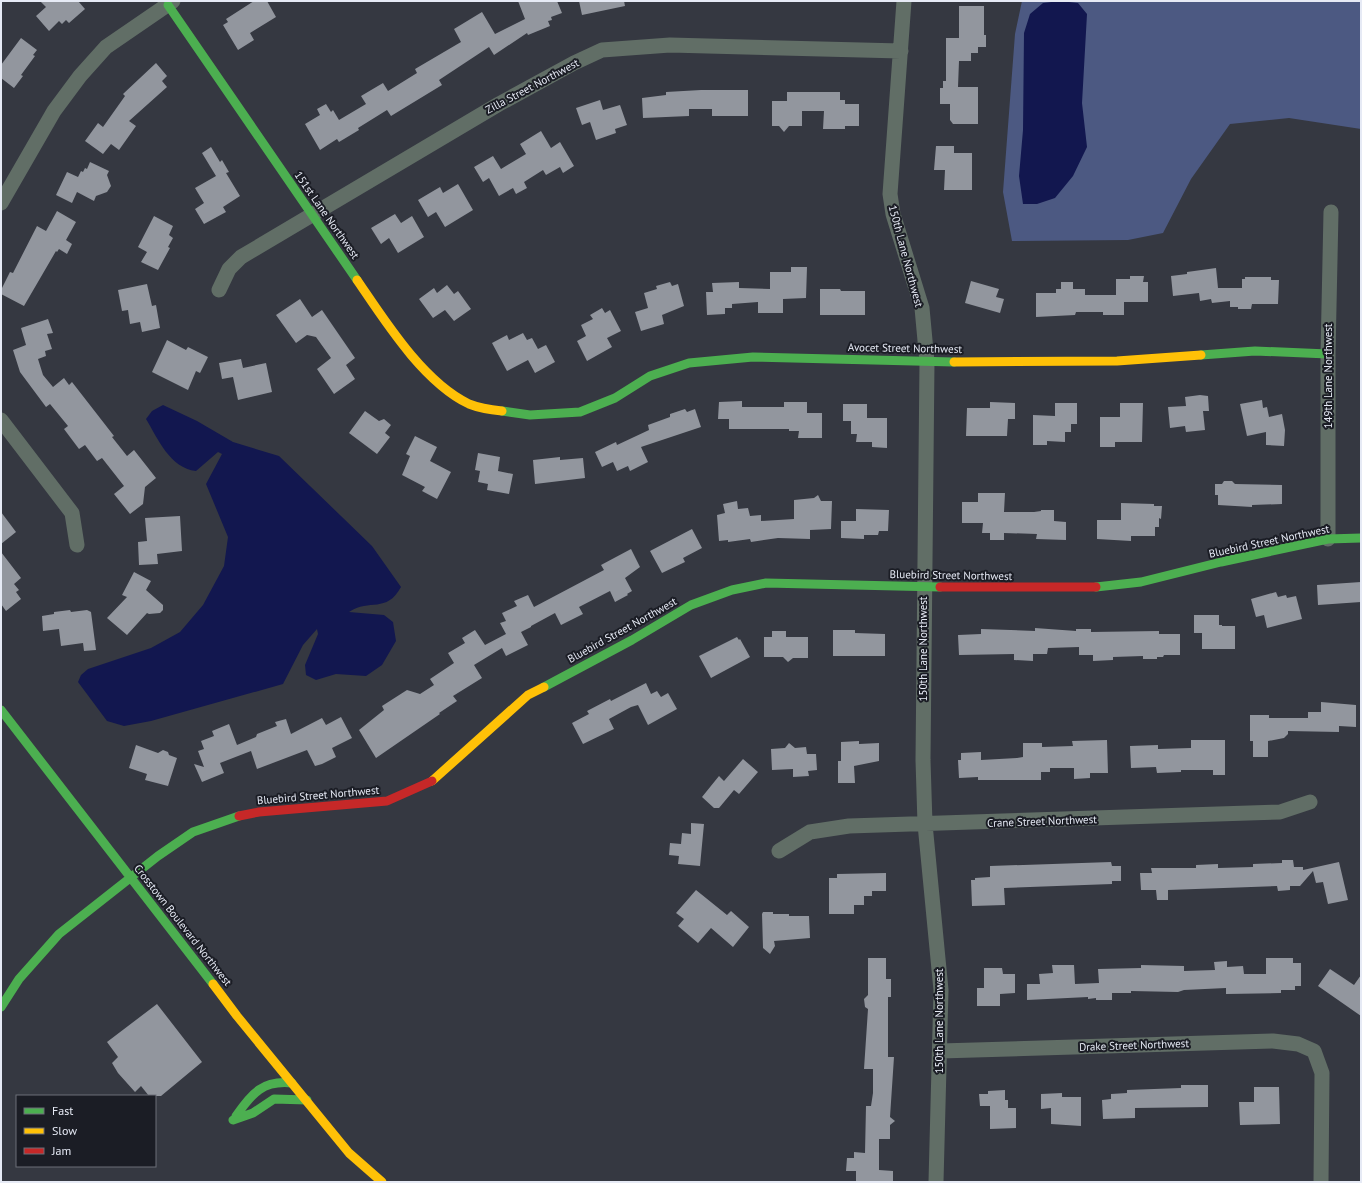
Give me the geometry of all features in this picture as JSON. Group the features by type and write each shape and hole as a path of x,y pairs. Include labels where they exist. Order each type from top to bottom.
{"street":[{"name":"150th Lane Northwest","path":"904,1 890,194 893,214 922,308 927,362 923,760 926,824 941,990 936,1182"},
{"path":"1,202 54,112 80,76 106,47 170,3"},
{"name":"151st Lane Northwest","path":"170,3 399,342 444,388 470,404 493,410"},
{"name":"Zilla Street Northwest","path":"220,290 229,269 241,257 499,104 574,63 602,50 670,45 901,51"},
{"name":"149th Lane Northwest","path":"1328,539 1328,354 1331,212"},
{"name":"Avocet Street Northwest","path":"493,410 530,415 580,412 615,398 650,376 689,363 754,357 927,362 1116,361 1255,351 1328,354"},
{"path":"1,420 72,513 77,545"},
{"name":"Bluebird Street Northwest","path":"1,1007 26,970 59,934 131,877 187,836 216,823 259,812 387,801 431,782 528,694 632,640 691,605 732,590 766,583 924,587 1092,588 1141,582 1221,562 1328,539 1361,538"},
{"name":"Crosstown Boulevard Northwest","path":"1,710 238,1016 292,1083 349,1153 382,1182"},
{"name":"Crane Street Northwest","path":"779,851 810,832 849,826 1280,812 1310,802"},
{"name":"Drake Street Northwest","path":"940,1051 1273,1041 1298,1044 1314,1051 1322,1073 1321,1182"},
{"path":"292,1083 280,1081 270,1082 261,1086 243,1105 233,1120 253,1113 274,1099 307,1100"},
{"name":"Crosstown Boulevard Northwest","path":"349,1153 359,1176"}],"shaded area":[{"path":"1022,1 1361,1 1361,129 1289,118 1230,124 1191,179 1163,233 1128,240 1012,241 1003,192 1015,34"},
{"path":"1060,1 1078,3 1087,14 1082,103 1087,147 1073,176 1055,198 1037,204 1023,204 1019,176 1023,130 1024,33 1030,14 1043,3"},
{"path":"163,405 197,421 233,442 279,456 372,546 401,587 390,600 383,603 357,608 349,612 384,615 393,622 396,641 382,665 366,676 336,674 316,680 306,675 305,665 318,634 317,629 303,645 283,684 151,721 124,726 107,721 78,682 81,675 88,669 151,648 180,632 203,605 224,566 228,537 206,484 222,454 218,452 196,471 187,469 172,459 160,443 146,419 152,411"}],"building":[{"path":"40,1 78,1 85,9 69,23 66,20 62,24 59,21 49,31 36,16 46,7"},
{"path":"254,1 267,1 276,17 250,33 254,40 238,50 223,25 228,22 226,19"},
{"path":"518,1 557,1 562,13 551,17 552,20 548,21 550,26 528,35 527,33 494,55 489,47 439,80 442,85 391,116 387,110 339,142 337,139 320,150 305,124 320,115 317,109 326,104 331,112 333,110 339,120 366,104 361,96 383,83 388,91 417,73 415,69 461,42 454,29 482,12 495,34 525,19"},
{"path":"579,1 624,1 625,6 582,15"},
{"path":"959,6 984,6 984,35 986,35 986,47 978,47 978,53 971,53 971,61 959,61 958,87 978,87 978,124 953,124 950,120 950,104 940,104 940,88 943,88 943,81 946,81 946,38 959,38"},
{"path":"21,38 37,50 33,55 35,56 21,75 23,76 14,88 1,78 1,65"},
{"path":"156,63 167,76 162,81 167,87 129,121 136,126 119,150 111,144 103,154 85,141 98,123 103,127 125,96 123,94"},
{"path":"748,90 748,116 712,116 712,109 689,109 689,116 643,118 642,98 666,95 666,92"},
{"path":"787,92 840,92 840,100 845,100 845,104 859,104 859,126 845,126 845,129 823,129 824,111 802,111 802,126 789,126 784,132 779,126 772,126 772,101 787,101"},
{"path":"600,100 603,110 620,105 627,125 615,129 616,133 596,140 590,122 582,125 576,108"},
{"path":"541,131 551,148 560,142 574,166 563,173 560,167 546,175 543,170 524,182 527,188 516,194 513,188 499,196 489,178 483,182 474,167 493,156 501,169 526,154 520,144"},
{"path":"936,146 954,146 954,153 972,153 972,190 944,190 945,170 934,170"},
{"path":"211,147 220,162 222,160 229,172 226,173 240,196 223,207 226,212 204,224 195,209 204,203 195,188 216,176 202,153"},
{"path":"90,162 109,171 107,175 111,186 107,192 96,196 94,201 77,192 72,203 56,195 67,172 78,177 81,171 83,172 85,168 87,169"},
{"path":"458,184 473,210 445,227 436,212 428,217 418,200 440,187 443,193"},
{"path":"57,211 76,222 66,240 72,244 67,254 59,249 57,252 56,251 24,306 1,294 1,290 10,272 13,273 37,226 46,231"},
{"path":"395,214 401,223 412,216 424,237 398,253 389,238 381,244 371,228"},
{"path":"154,216 173,226 169,235 173,238 168,247 170,248 158,270 141,262 147,252 138,247"},
{"path":"791,267 807,267 806,298 783,299 783,313 758,313 758,302 732,304 732,308 725,308 725,314 707,315 706,292 713,292 712,283 739,282 739,288 770,289 770,272 791,272"},
{"path":"1216,268 1218,288 1242,288 1242,279 1245,279 1245,277 1271,277 1271,280 1279,280 1278,304 1252,304 1251,309 1238,309 1238,307 1230,307 1230,301 1212,303 1211,299 1200,301 1199,293 1173,296 1171,276"},
{"path":"1130,276 1144,276 1143,282 1148,282 1148,302 1124,302 1124,315 1103,315 1103,312 1076,312 1075,315 1036,317 1036,293 1056,293 1056,289 1061,289 1061,282 1073,282 1073,289 1085,289 1085,295 1116,295 1116,279 1130,279"},
{"path":"971,281 999,289 996,297 1004,299 1000,313 965,303"},
{"path":"670,282 672,286 678,284 684,306 662,315 664,324 641,331 635,312 648,308 644,293 657,289 656,286"},
{"path":"147,284 152,306 156,305 160,328 142,332 140,322 130,324 128,310 122,311 118,290"},
{"path":"447,285 454,294 458,291 471,309 454,321 445,310 433,318 419,299 434,288 437,293"},
{"path":"820,289 865,291 865,315 820,315"},
{"path":"300,299 312,317 322,310 355,358 346,365 355,379 334,394 317,369 331,358 316,337 307,335 296,343 276,315"},
{"path":"602,308 605,313 610,310 621,331 607,338 612,347 587,361 577,341 586,336 581,325 593,319 590,315"},
{"path":"48,319 53,333 47,334 52,349 45,351 46,356 38,359 43,375 53,387 64,378 69,385 72,382 114,436 112,437 127,456 134,450 156,478 145,487 143,504 130,514 114,494 124,486 102,458 97,461 85,445 79,449 64,429 68,426 50,404 46,407 20,372 13,350 26,345 21,328"},
{"path":"523,333 527,340 532,338 538,349 546,345 555,362 535,373 528,360 507,371 492,343 507,335 509,340"},
{"path":"167,340 186,350 188,347 208,357 200,373 196,371 188,390 152,372"},
{"path":"241,359 243,368 266,363 272,392 238,400 233,377 222,379 219,363"},
{"path":"1200,395 1208,396 1209,411 1203,411 1205,430 1186,432 1185,426 1170,428 1168,407 1186,406 1185,397"},
{"path":"1262,400 1263,408 1267,407 1269,417 1282,414 1285,430 1284,446 1266,445 1266,432 1247,436 1240,404"},
{"path":"742,401 742,407 784,407 784,402 807,402 807,413 822,413 822,438 798,438 799,431 789,431 789,429 729,429 729,419 718,419 719,402"},
{"path":"990,402 1015,403 1015,419 1008,419 1007,436 966,436 967,408 990,408"},
{"path":"1055,403 1077,403 1077,424 1071,424 1071,432 1065,432 1065,442 1047,441 1047,445 1033,445 1033,415 1055,416"},
{"path":"1120,403 1143,403 1142,442 1115,442 1115,447 1100,447 1100,417 1120,417"},
{"path":"843,404 867,404 867,418 887,418 887,448 872,447 872,442 856,442 857,434 851,434 851,421 843,421"},
{"path":"685,409 687,412 695,409 701,427 641,447 648,462 630,471 628,466 617,471 613,462 602,467 595,452 616,442 617,445 649,430 648,425 670,417 670,414"},
{"path":"365,411 379,421 384,419 391,425 385,433 390,437 377,454 349,433"},
{"path":"415,436 437,447 430,461 451,472 437,499 422,491 425,487 402,475 410,456 406,454"},
{"path":"478,453 500,457 498,471 513,474 509,494 487,490 488,484 478,482 480,471 475,470"},
{"path":"560,457 560,460 583,458 585,478 535,484 533,460"},
{"path":"1224,481 1232,481 1235,484 1282,485 1282,504 1252,505 1252,507 1218,505 1218,495 1215,495 1215,484 1222,484"},
{"path":"978,493 1005,493 1004,512 1054,510 1054,521 1066,522 1066,540 1036,539 1037,534 1004,533 1004,540 990,540 990,533 982,533 983,523 962,523 962,502 978,502"},
{"path":"818,495 821,501 832,501 831,529 810,530 810,539 778,538 751,542 750,539 728,542 728,540 719,541 717,515 725,513 723,504 737,501 738,509 748,508 750,516 761,515 761,521 794,519 794,500 814,498"},
{"path":"1121,503 1154,504 1154,506 1162,506 1161,519 1159,518 1159,527 1155,527 1155,536 1131,536 1131,541 1097,539 1097,520 1121,520"},
{"path":"856,509 889,510 888,531 879,531 878,535 864,535 864,539 841,538 841,521 856,521"},
{"path":"1,512 16,532 1,544"},
{"path":"180,516 182,551 157,554 158,564 139,565 138,542 147,541 145,518"},
{"path":"692,529 702,548 683,558 685,562 662,573 650,551"},
{"path":"631,549 640,567 625,578 632,591 627,594 628,595 615,602 610,591 579,607 583,614 561,625 555,613 521,632 528,645 506,656 502,648 474,665 482,678 453,696 457,701 439,713 440,714 376,758 359,730 384,710 382,706 407,690 420,694 434,685 430,679 454,663 448,653 465,643 462,638 475,630 485,645 506,634 500,623 506,621 502,613 517,606 514,601 528,595 534,607 604,570 601,565"},
{"path":"1,552 21,578 14,584 19,590 16,592 21,599 6,611 1,604"},
{"path":"134,572 151,581 146,590 163,605 163,610 160,613 147,613 127,635 107,618 127,597 122,595"},
{"path":"1361,582 1361,602 1318,605 1317,585"},
{"path":"1276,592 1278,597 1286,595 1287,598 1296,596 1302,619 1267,628 1264,615 1256,617 1251,599"},
{"path":"70,610 71,612 87,610 91,612 96,650 84,651 83,643 61,646 59,629 43,631 42,616 54,614 54,612"},
{"path":"1194,615 1219,615 1219,625 1235,626 1235,649 1202,649 1202,633 1194,633"},
{"path":"1035,628 1076,631 1076,629 1091,629 1091,632 1159,631 1159,634 1180,634 1180,655 1164,655 1163,657 1157,657 1157,659 1143,659 1143,656 1113,657 1113,660 1093,661 1093,655 1079,655 1079,647 1048,648 1047,654 1033,654 1033,661 1014,660 1014,654 959,655 958,635 981,634 981,629 1035,631"},
{"path":"833,630 855,630 855,633 885,634 885,656 833,656"},
{"path":"772,631 786,631 786,637 808,637 808,658 793,658 788,662 783,657 764,657 764,637 772,637"},
{"path":"737,637 739,640 740,639 750,657 711,678 699,656"},
{"path":"646,683 651,694 657,691 661,697 668,693 677,709 648,725 638,705 631,707 609,719 614,729 583,744 572,723 589,714 587,711 610,699 611,701"},
{"path":"1321,702 1356,705 1356,727 1339,726 1339,732 1288,731 1288,734 1284,738 1268,741 1268,757 1253,757 1253,741 1250,741 1250,715 1269,715 1269,718 1308,718 1308,712 1321,712"},
{"path":"341,717 352,738 332,748 336,757 322,764 315,766 307,750 257,769 251,751 220,763 224,773 202,782 194,764 204,767 198,751 204,749 201,741 214,736 212,731 229,724 237,745 256,737 257,734 277,726 275,722 286,719 291,734 322,718 326,725"},
{"path":"1107,740 1108,773 1090,773 1090,778 1074,779 1074,768 1050,768 1050,772 1041,772 1041,780 978,780 978,777 959,778 958,760 961,760 961,753 981,752 981,760 1017,758 1023,757 1023,743 1042,743 1042,747 1073,746 1072,741"},
{"path":"1191,740 1225,740 1225,775 1213,775 1213,770 1181,770 1181,772 1157,773 1156,767 1131,768 1130,746 1158,745 1158,749 1191,748"},
{"path":"859,741 859,744 879,743 879,761 854,766 855,783 838,783 838,761 841,761 841,742"},
{"path":"789,743 795,748 806,747 807,754 816,754 817,770 808,771 809,776 793,777 793,769 772,770 771,749 785,748"},
{"path":"136,745 158,753 163,750 168,752 169,755 177,758 168,786 145,780 147,774 129,768"},
{"path":"743,759 758,772 739,794 734,790 719,808 714,808 702,797 719,776 724,781"},
{"path":"691,823 704,824 700,866 678,864 679,856 669,855 670,843 681,844 682,833 691,834"},
{"path":"1282,860 1293,860 1294,867 1303,867 1303,870 1339,862 1348,900 1328,904 1323,882 1316,883 1313,871 1300,886 1290,886 1290,890 1278,891 1277,886 1168,890 1168,900 1157,900 1156,890 1141,890 1140,873 1152,873 1151,868 1196,868 1196,865 1218,864 1218,868 1253,867 1253,864 1282,863"},
{"path":"1111,862 1112,866 1121,866 1121,881 1112,881 1112,884 1004,888 1005,905 972,906 971,880 975,880 975,878 990,877 990,866"},
{"path":"886,873 886,891 872,891 872,896 864,896 864,905 854,905 854,914 829,914 829,878 837,878 837,874"},
{"path":"696,890 727,915 731,911 749,927 733,947 711,928 698,943 678,926 684,919 676,913"},
{"path":"763,912 773,912 773,914 789,914 789,916 809,916 810,938 774,941 775,946 770,954 763,948"},
{"path":"868,958 886,958 886,979 891,979 891,997 888,997 888,1057 894,1057 890,1117 895,1121 890,1125 890,1139 879,1139 879,1170 893,1171 893,1182 856,1182 856,1171 846,1171 847,1158 854,1158 854,1152 865,1153 866,1106 871,1106 873,1093 873,1069 864,1069 868,1009 865,1007 864,999 868,995"},
{"path":"1266,958 1293,958 1293,963 1301,963 1301,986 1295,986 1295,990 1281,990 1281,993 1226,994 1226,988 1184,990 1178,992 1131,991 1131,993 1112,993 1112,1000 1096,1000 1096,998 1088,999 1088,997 1027,1000 1027,984 1040,984 1039,974 1053,973 1052,965 1074,965 1075,984 1099,983 1098,969 1141,968 1141,965 1184,966 1184,971 1215,970 1214,962 1227,961 1227,967 1243,966 1244,974 1266,974"},
{"path":"984,968 1002,968 1003,974 1015,974 1015,993 1000,994 1000,1006 977,1006 977,988 984,988"},
{"path":"1330,969 1354,985 1361,975 1361,1016 1318,986"},
{"path":"157,1004 202,1062 161,1096 148,1095 141,1086 135,1092 118,1073 112,1063 118,1057 107,1042"},
{"path":"1181,1085 1208,1085 1208,1107 1135,1108 1135,1118 1103,1119 1102,1100 1111,1099 1111,1094 1127,1093 1127,1090 1181,1088"},
{"path":"1254,1087 1279,1087 1280,1124 1240,1125 1239,1102 1254,1102"},
{"path":"1005,1090 1005,1100 1008,1100 1008,1108 1016,1108 1016,1128 990,1129 990,1106 980,1106 979,1094 988,1094 988,1091"},
{"path":"1062,1093 1062,1097 1081,1097 1081,1126 1051,1124 1051,1108 1041,1109 1041,1094"}],"traffic: fast":[{"path":"168,5 357,280"},
{"path":"1201,355 1255,351 1328,354"},
{"path":"502,411 530,415 580,412 615,398 650,376 689,363 753,357 954,362"},
{"path":"1096,587 1141,582 1221,562 1328,539 1361,538"},
{"path":"544,687 632,640 691,605 732,590 766,583 940,587"},
{"path":"1,710 213,984"},
{"path":"1,1007 19,979 59,934 158,856 193,832 239,816"},
{"path":"236,1116 247,1101 259,1090 273,1084 292,1083"},
{"path":"233,1120 253,1113 274,1099 307,1100"}],"traffic: slow":[{"path":"357,280 406,349 436,381 452,394 469,404 486,409 502,411"},
{"path":"954,362 1117,361 1201,355"},
{"path":"432,781 528,695 544,687"},
{"path":"213,984 237,1016 349,1153 382,1182"}],"traffic: jam":[{"path":"940,587 1096,587"},
{"path":"239,816 259,812 387,801 432,781"}]}
